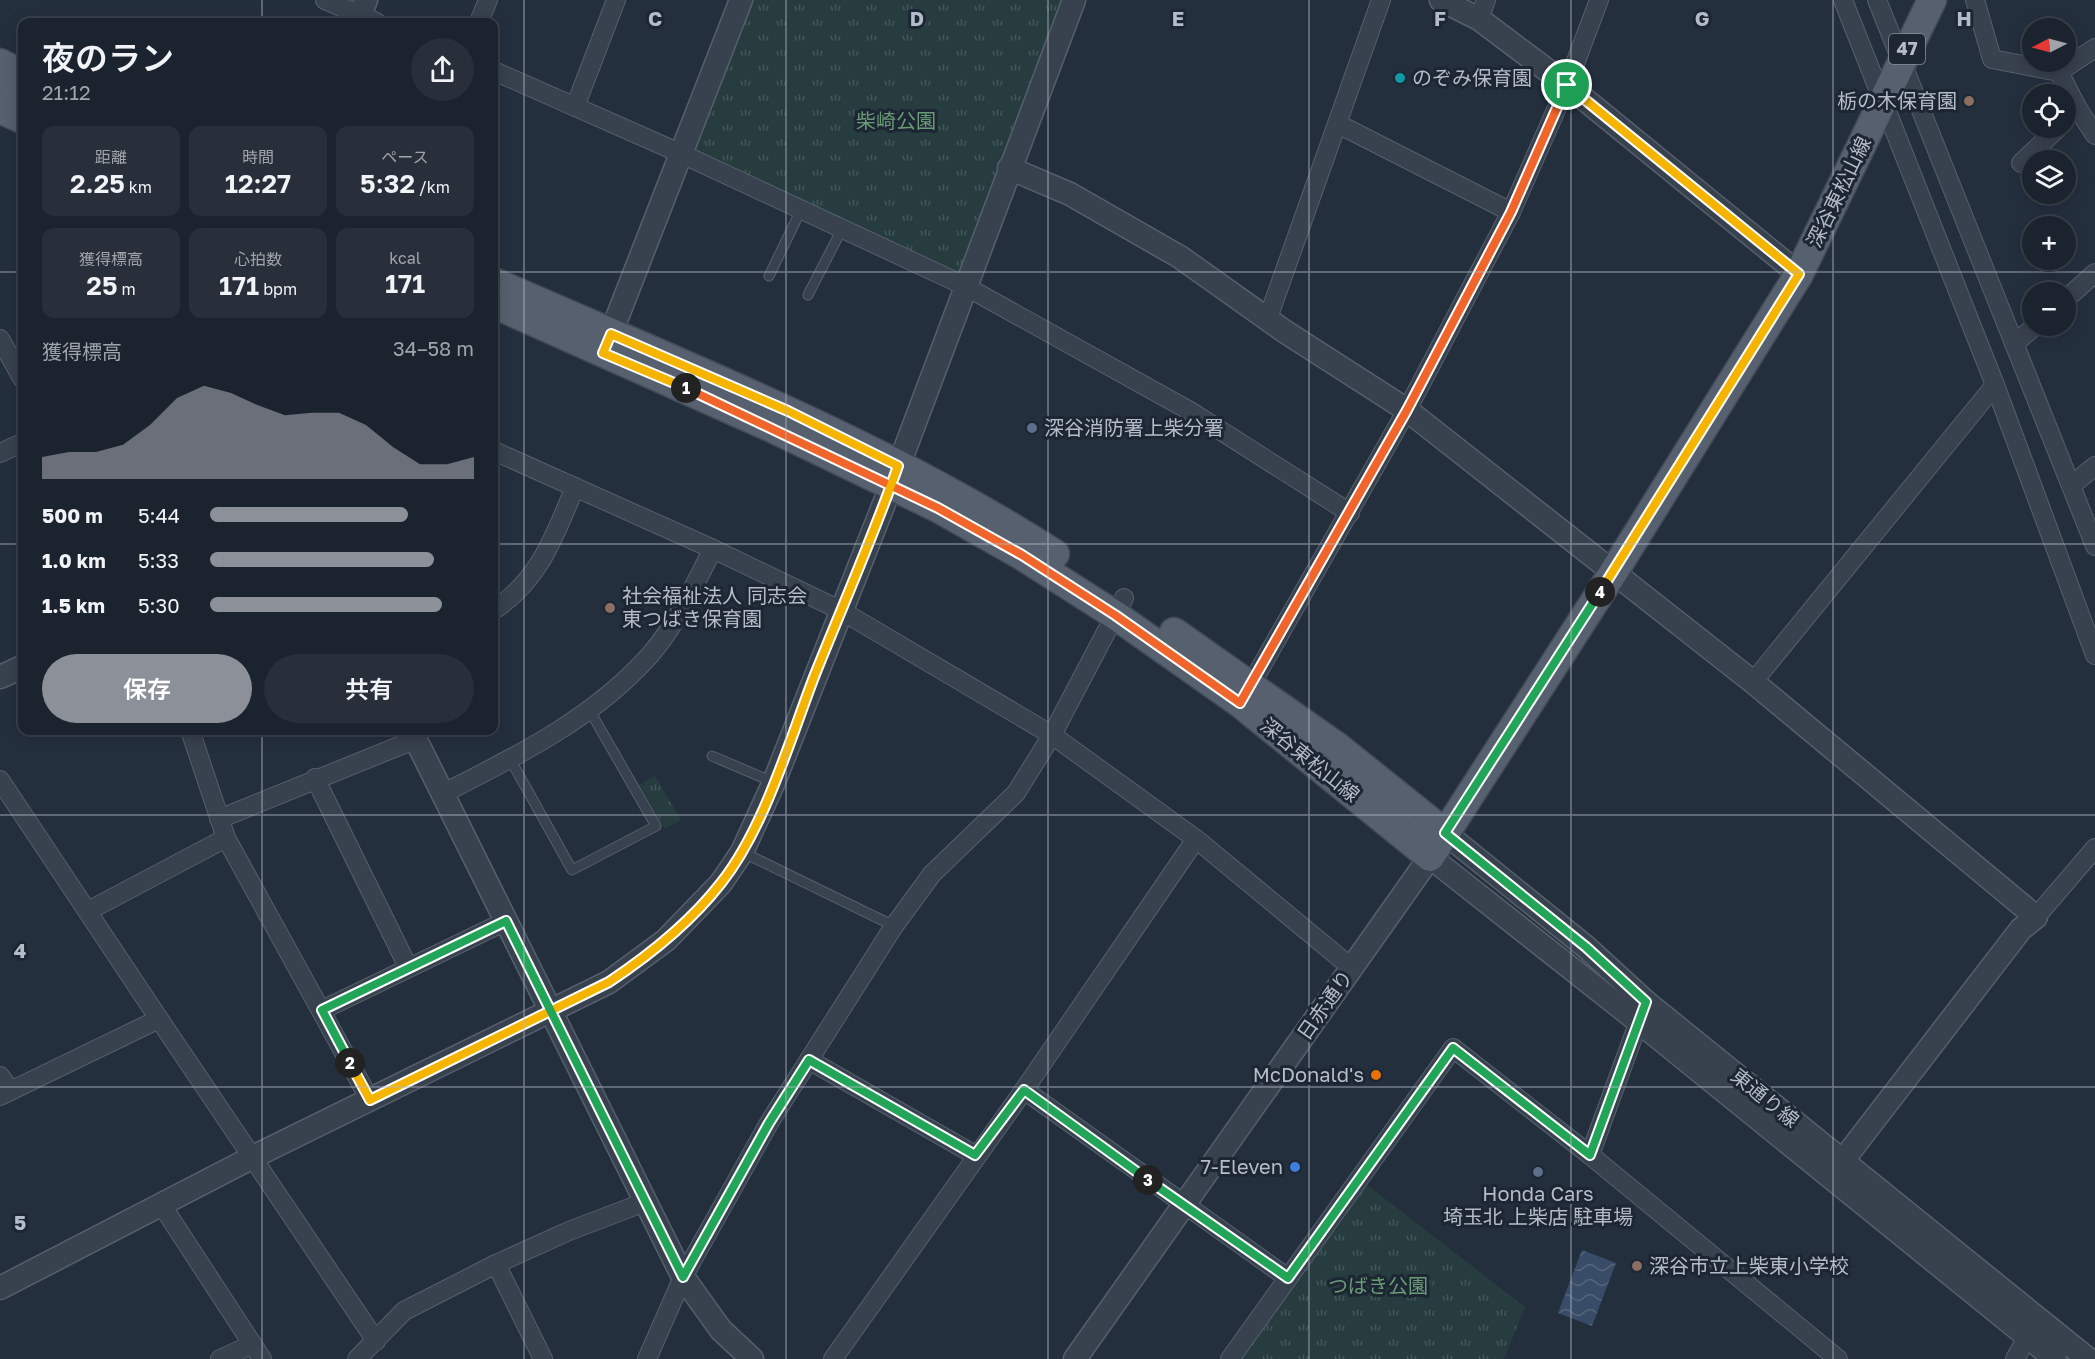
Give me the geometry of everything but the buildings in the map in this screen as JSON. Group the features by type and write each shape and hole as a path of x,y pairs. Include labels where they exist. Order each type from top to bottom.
{"main road":[{"name":"深谷東松山線","path":"1246,694 1430,857 1613,573 1799,274 1932,0"},
{"path":"0,42 18,50"},
{"path":"0,63 18,72"},
{"path":"0,86 18,94"},
{"path":"0,109 18,117"},
{"name":"深谷東松山線","path":"498,298 607,343 692,391 894,476 938,508 1119,606 1246,694 1339,748 1445,833"}],"street":[{"path":"325,0 365,15"},
{"path":"481,18 488,0"},
{"path":"575,106 616,0"},
{"path":"607,343 741,0"},
{"path":"0,1288 253,1157 609,982 666,940 721,883 742,852 774,782 894,476 1074,0"},
{"path":"1268,318 1381,0"},
{"path":"1441,0 1483,10 1567,85 1799,274"},
{"path":"1246,694 1407,410 1511,212 1567,85 1599,0"},
{"path":"1843,0 1995,386 2095,655"},
{"path":"1877,0 2095,546"},
{"path":"1975,0 1992,59 2022,65"},
{"path":"2076,61 2095,48"},
{"path":"2059,72 2063,84"},
{"path":"498,73 682,154 965,286 1190,411 1350,513"},
{"path":"2076,118 2095,134"},
{"path":"1338,124 1511,212"},
{"path":"2021,163 2047,138"},
{"path":"1009,168 1070,194 1180,257 1407,410 1753,682 2036,917"},
{"path":"2076,290 2095,273"},
{"path":"2014,344 2023,336"},
{"path":"0,339 18,371"},
{"path":"1753,682 1995,386"},
{"path":"0,453 18,444"},
{"path":"498,453 713,549 840,610 1052,735 1196,838 1352,968"},
{"path":"2072,485 2095,466"},
{"path":"498,607 513,597 535,573 575,487"},
{"path":"442,794 510,759 591,711 651,654 684,606 713,549"},
{"path":"647,1359 683,1277 769,1123 894,926 932,874 1016,793 1052,735 1119,606"},
{"path":"192,735 226,838 370,1100"},
{"path":"219,819 413,735 683,1277 721,1330 752,1359"},
{"path":"315,778 408,966"},
{"path":"0,780 375,1341"},
{"name":"東通り線","path":"1445,833 1586,947 1642,1012"},
{"path":"88,911 226,838"},
{"path":"833,1359 975,1155 1024,1090 1196,838"},
{"path":"1837,1169 2020,928 2036,917 2095,848"},
{"name":"東通り線","path":"1430,857 1642,1012 2032,1327 2088,1359"},
{"name":"日赤通り","path":"1076,1359 1430,857"},
{"path":"322,1010 408,966 506,921"},
{"path":"1590,1155 1642,1012"},
{"path":"4,1087 159,1019"},
{"path":"1230,1359 1453,1048 1590,1155 1838,1359"},
{"path":"809,1060 975,1155"},
{"path":"1024,1090 1183,1206 1288,1278"},
{"path":"357,1359 404,1311 496,1264 569,1231 645,1202"},
{"path":"162,1204 257,1352 220,1359"},
{"path":"496,1264 543,1359"},
{"path":"2015,1359 2032,1327"},
{"name":"東通り線","path":"2032,1327 2055,1359"}],"lane":[{"path":"770,276 801,210"},
{"path":"808,295 842,229"},
{"path":"510,759 572,870 656,826 591,711"},
{"path":"712,756 774,782"},
{"path":"742,852 894,926"}],"green space":[{"name":"柴崎公園","path":"741,0 1072,0 965,286 682,154"},
{"path":"655,776 681,820 665,829 639,785"},
{"name":"つばき公園","path":"1362,1181 1525,1307 1504,1359 1235,1359"}],"water":[{"path":"1582,1250 1616,1263 1592,1326 1558,1313"}],"place":[{"name":"のぞみ保育園","path":"1400,78"},
{"name":"栃の木保育園","path":"1969,101"},
{"name":"深谷消防署上柴分署","path":"1032,428"},
{"name":"社会福祉法人 同志会 東つばき保育園","path":"610,608"},
{"name":"McDonald's","path":"1376,1075"},
{"name":"7-Eleven","path":"1295,1167"},
{"name":"Honda Cars 埼玉北 上柴店 駐車場","path":"1538,1172"},
{"name":"深谷市立上柴東小学校","path":"1637,1266"}],"route":[{"path":"1567,85 1511,212 1407,410 1240,703 1115,615 1022,555 938,508 891,486 692,391 603,353 611,334 788,411 898,466 891,486 840,610 774,782 742,852 721,883 690,918 666,940 641,961 609,982 552,1011 370,1100 322,1010 408,966 506,921 552,1011 683,1277 769,1123 809,1060 975,1155 1024,1090 1183,1206 1288,1278 1453,1048 1590,1155 1646,1002 1586,947 1445,833 1613,573 1799,274 1567,85"}]}
